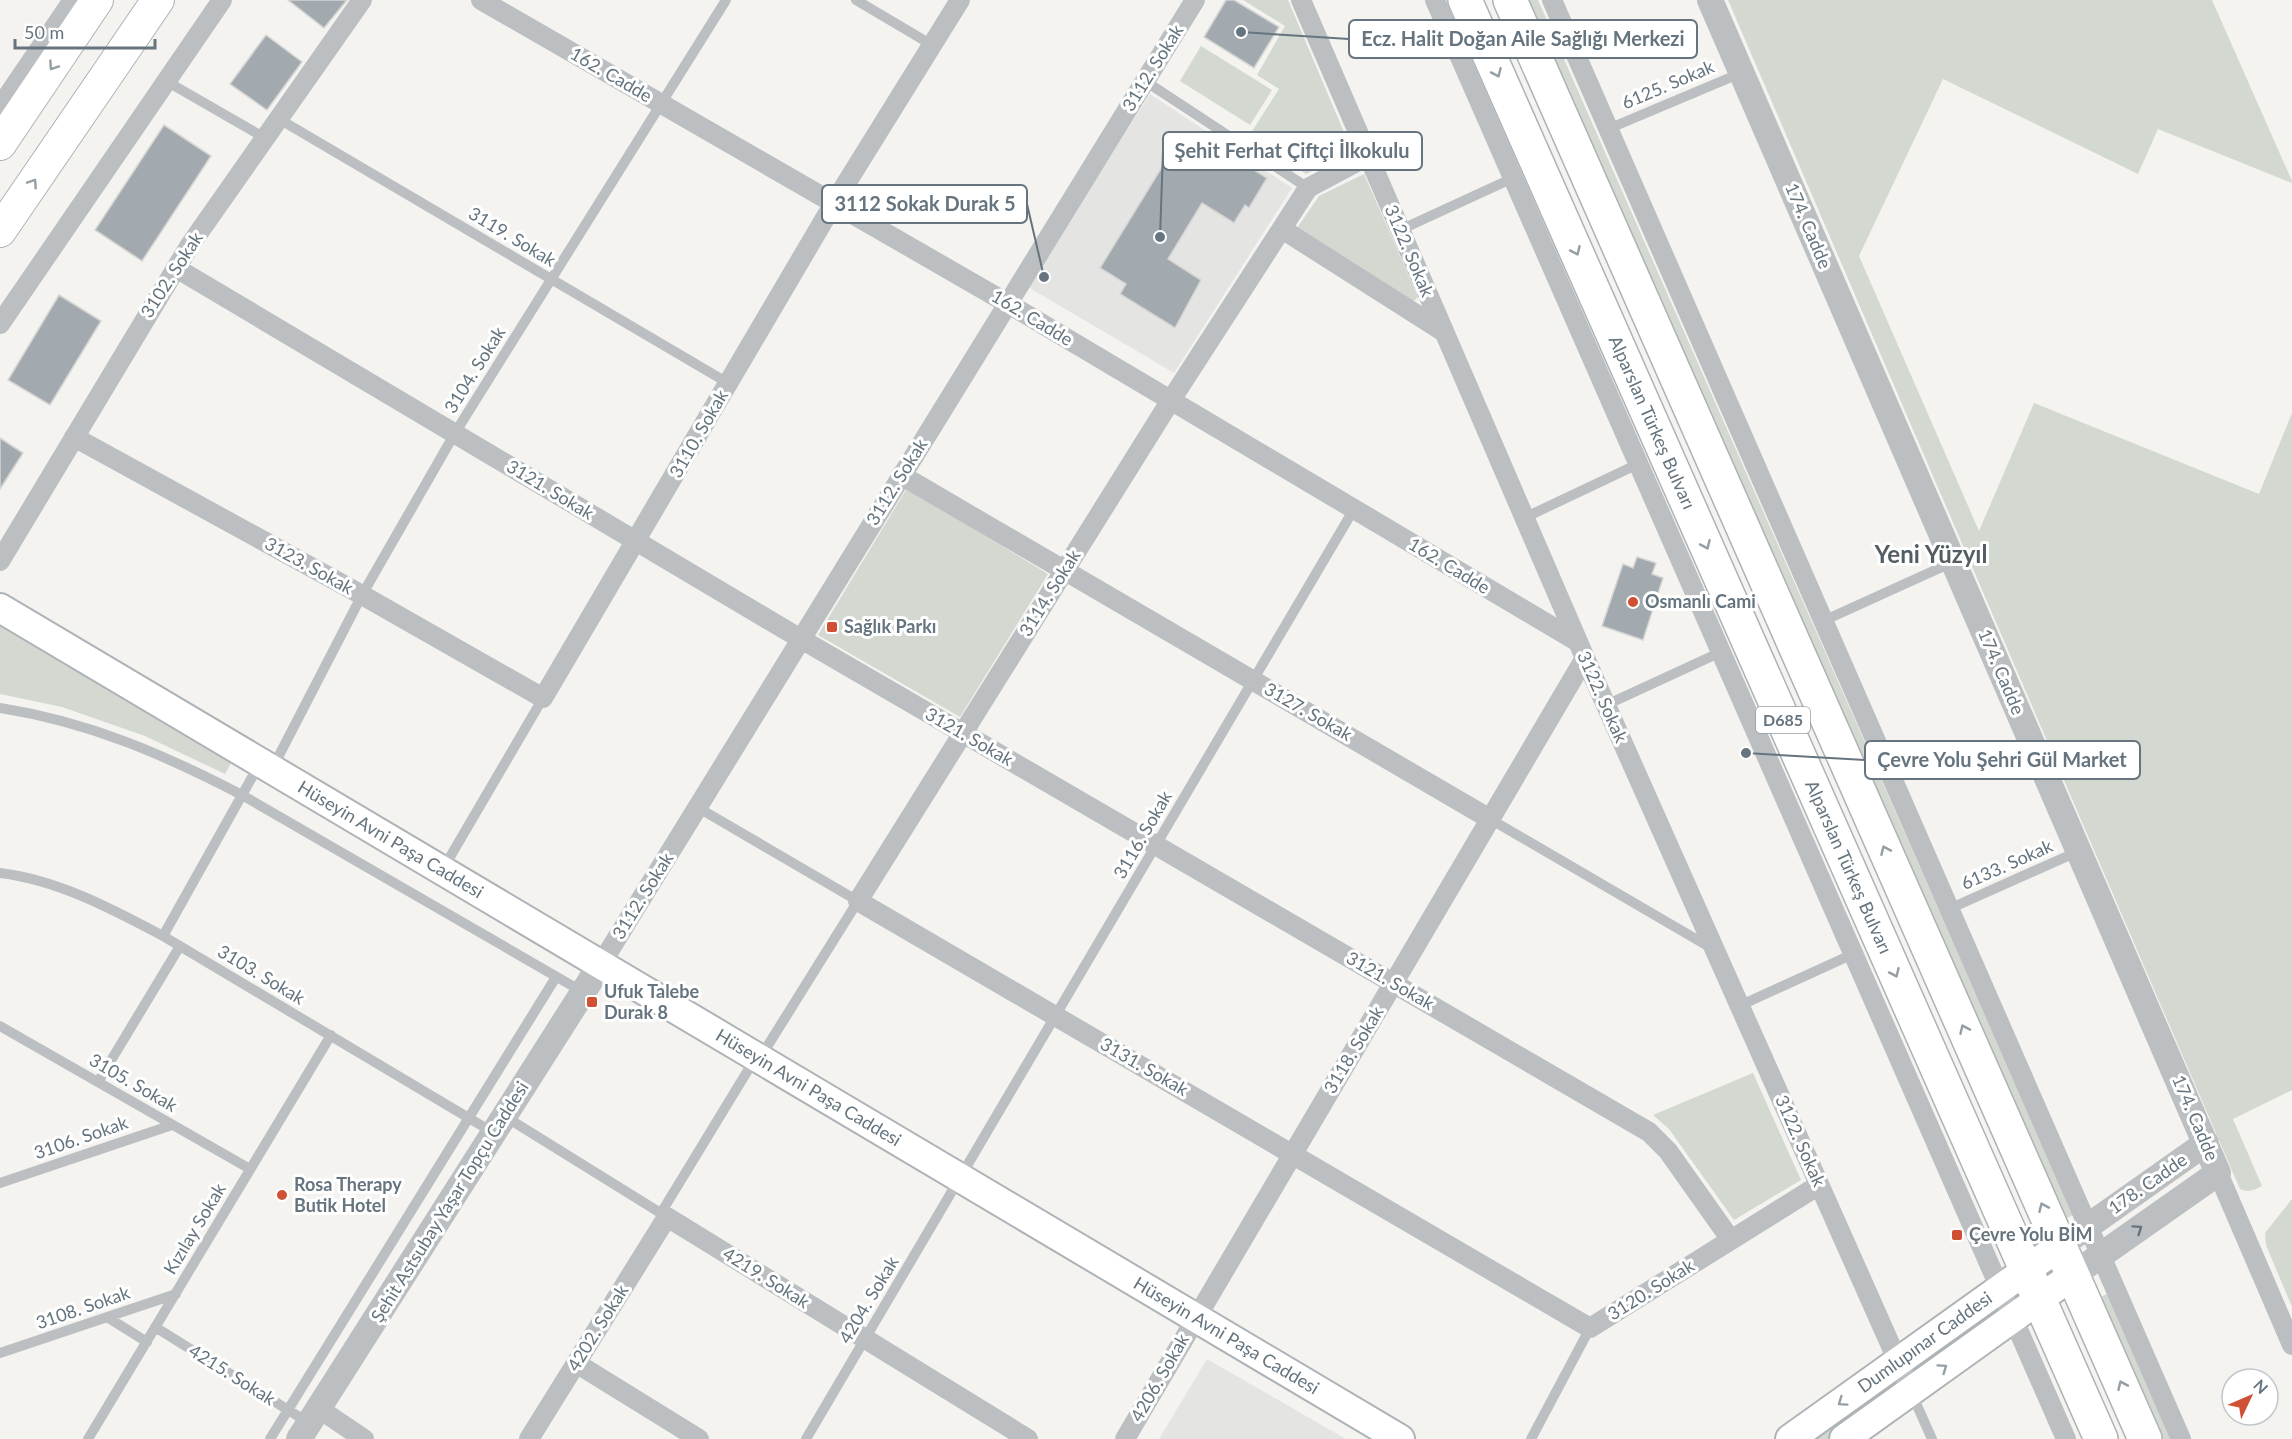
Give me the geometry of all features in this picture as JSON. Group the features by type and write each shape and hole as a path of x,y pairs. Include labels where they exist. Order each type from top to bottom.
{"highway":[{"name":"Alparslan Türkeş Bulvarı","path":"1465,0 2101,1439"},
{"name":"D685","path":"1509,0 2145,1439"}],"main road":[{"path":"0,144 98,0"},
{"path":"0,231 158,0"},
{"name":"Hüseyin Avni Paşa Caddesi","path":"0,608 1400,1439"},
{"name":"Dumlupınar Caddesi","path":"1844,1439 2013,1319 2033,1285 2067,1261"},
{"name":"Dumlupınar Caddesi","path":"1790,1439 2000,1289 2033,1285"}],"street":[{"path":"0,107 73,0"},
{"path":"0,324 222,0"},
{"name":"3102. Sokak","path":"0,561 176,268 362,0"},
{"name":"162. Cadde","path":"481,0 1007,303 1354,509 1581,650"},
{"name":"3110. Sokak","path":"543,699 834,203 960,0"},
{"name":"3112. Sokak","path":"601,964 1195,0"},
{"name":"3122. Sokak","path":"1301,0 1581,650 1911,1391"},
{"path":"1435,0 2066,1439"},
{"path":"1552,0 2181,1439"},
{"name":"174. Cadde","path":"1710,0 2292,1345"},
{"name":"3114. Sokak","path":"858,901 1171,400 1308,188 1368,156"},
{"path":"1282,229 1444,332"},
{"name":"3121. Sokak","path":"176,268 801,639 1649,1132 1668,1151 1731,1240"},
{"name":"3123. Sokak","path":"74,437 362,594 543,699"},
{"name":"3127. Sokak","path":"902,475 1490,819"},
{"name":"3118. Sokak","path":"1196,1318 1490,819 1581,650"},
{"name":"3131. Sokak","path":"858,901 1590,1328"},
{"name":"Şehit Astsubay Yaşar Topçu Caddesi","path":"304,1420 499,1125 601,964"},
{"name":"178. Cadde","path":"2067,1261 2088,1226 2206,1143"},
{"name":"178. Cadde","path":"2067,1261 2102,1255 2218,1173"},
{"name":"3120. Sokak","path":"1590,1328 1819,1185"},
{"name":"4219. Sokak","path":"664,1215 1028,1439"},
{"name":"4202. Sokak","path":"530,1439 664,1215"},
{"name":"4206. Sokak","path":"1125,1439 1196,1318"},
{"path":"576,1363 699,1439"},
{"name":"4215. Sokak","path":"304,1420 364,1439"}],"lane":[{"name":"3104. Sokak","path":"163,936 242,795 266,766 455,433 726,0"},
{"path":"856,0 932,45"},
{"name":"6125. Sokak","path":"1608,129 1742,73"},
{"path":"166,81 265,138"},
{"path":"1145,81 1308,188"},
{"name":"3119. Sokak","path":"279,119 728,383"},
{"path":"1400,230 1513,178"},
{"path":"1524,518 1638,464"},
{"name":"3116. Sokak","path":"960,1178 1354,509"},
{"path":"1823,621 1954,562"},
{"path":"1606,705 1721,652"},
{"name":"3110. Sokak","path":"442,870 543,699"},
{"path":"0,708 63,720 111,735 186,766 242,795 583,993"},
{"name":"3131. Sokak","path":"697,807 858,901"},
{"name":"3127. Sokak","path":"1490,819 1714,950"},
{"name":"6133. Sokak","path":"1949,909 2079,851"},
{"name":"3103. Sokak","path":"0,873 58,887 111,908 180,945 469,1118 499,1125"},
{"name":"3114. Sokak","path":"758,1058 858,901"},
{"path":"98,1082 180,945"},
{"path":"1739,1006 1853,954"},
{"path":"270,1439 304,1420 469,1118 556,977"},
{"name":"3105. Sokak","path":"0,1026 250,1169"},
{"name":"Kızılay Sokak","path":"88,1439 331,1035"},
{"name":"4202. Sokak","path":"664,1215 758,1058"},
{"name":"3106. Sokak","path":"0,1183 172,1125"},
{"name":"4219. Sokak","path":"499,1125 664,1215"},
{"name":"4204. Sokak","path":"806,1439 960,1178"},
{"name":"3108. Sokak","path":"0,1353 176,1294"},
{"path":"106,1317 147,1342"},
{"name":"4215. Sokak","path":"156,1327 304,1420"},
{"name":"3120. Sokak","path":"1531,1439 1590,1328"},
{"path":"1911,1391 1932,1439"}],"shaded area":[{"path":"1243,0 1288,0 1352,151 1306,174 1249,136 1279,89 1257,75 1285,26"},
{"path":"1528,0 1538,0 2073,1215 2065,1219"},
{"path":"1728,0 2212,0 2292,183 2158,129 2138,174 1943,79 1859,256 1979,531 2034,403 2259,494 2292,413 2292,1090 2233,1119 2262,1186 2256,1189 2249,1191 2240,1189"},
{"path":"1201,46 1272,90 1250,125 1180,81"},
{"path":"1150,94 1292,188 1174,373 1028,287"},
{"path":"1364,174 1418,297 1413,302 1297,228 1319,196"},
{"path":"907,488 1048,574 960,717 818,635"},
{"path":"0,626 231,763 225,774 145,736 62,707 0,694"},
{"path":"1753,1073 1801,1180 1734,1220 1669,1129 1653,1115"},
{"path":"2292,1199 2292,1307 2266,1245 2265,1233"},
{"path":"2107,1294 2171,1439 2162,1439 2100,1297"},
{"path":"1997,1307 2001,1313 1918,1376 1912,1365"},
{"path":"1207,1359 1346,1439 1159,1439"},
{"path":"1891,1380 1897,1391 1829,1439 1806,1439"}],"building":[{"path":"288,0 347,0 324,28"},
{"path":"1226,0 1234,0 1279,27 1254,68 1204,37"},
{"path":"266,35 302,62 267,110 230,84"},
{"path":"164,125 211,156 142,261 95,230"},
{"path":"1181,136 1206,151 1211,143 1267,178 1249,208 1245,205 1234,223 1202,203 1168,259 1201,280 1175,328 1120,294 1126,284 1100,268"},
{"path":"59,295 101,321 50,405 8,380"},
{"path":"0,438 23,453 0,489"},
{"name":"Osmanlı Cami","path":"1637,557 1656,563 1652,574 1663,578 1643,640 1602,626 1623,564 1633,568"}],"place":[{"name":"Ecz. Halit Doğan Aile Sağlığı Merkezi","path":"1241,32"},
{"name":"Şehit Ferhat Çiftçi İlkokulu","path":"1160,237"},
{"name":"3112 Sokak Durak 5","path":"1044,277"},
{"name":"Osmanlı Cami","path":"1633,602"},
{"name":"Sağlık Parkı","path":"832,627"},
{"name":"Çevre Yolu Şehri Gül Market","path":"1746,753"},
{"name":"Ufuk Talebe Durak 8","path":"592,1002"},
{"name":"Rosa Therapy Butik Hotel","path":"282,1195"},
{"name":"Çevre Yolu BİM","path":"1957,1235"}],"district":[{"name":"Yeni Yüzyıl","path":"1931,555"}]}
